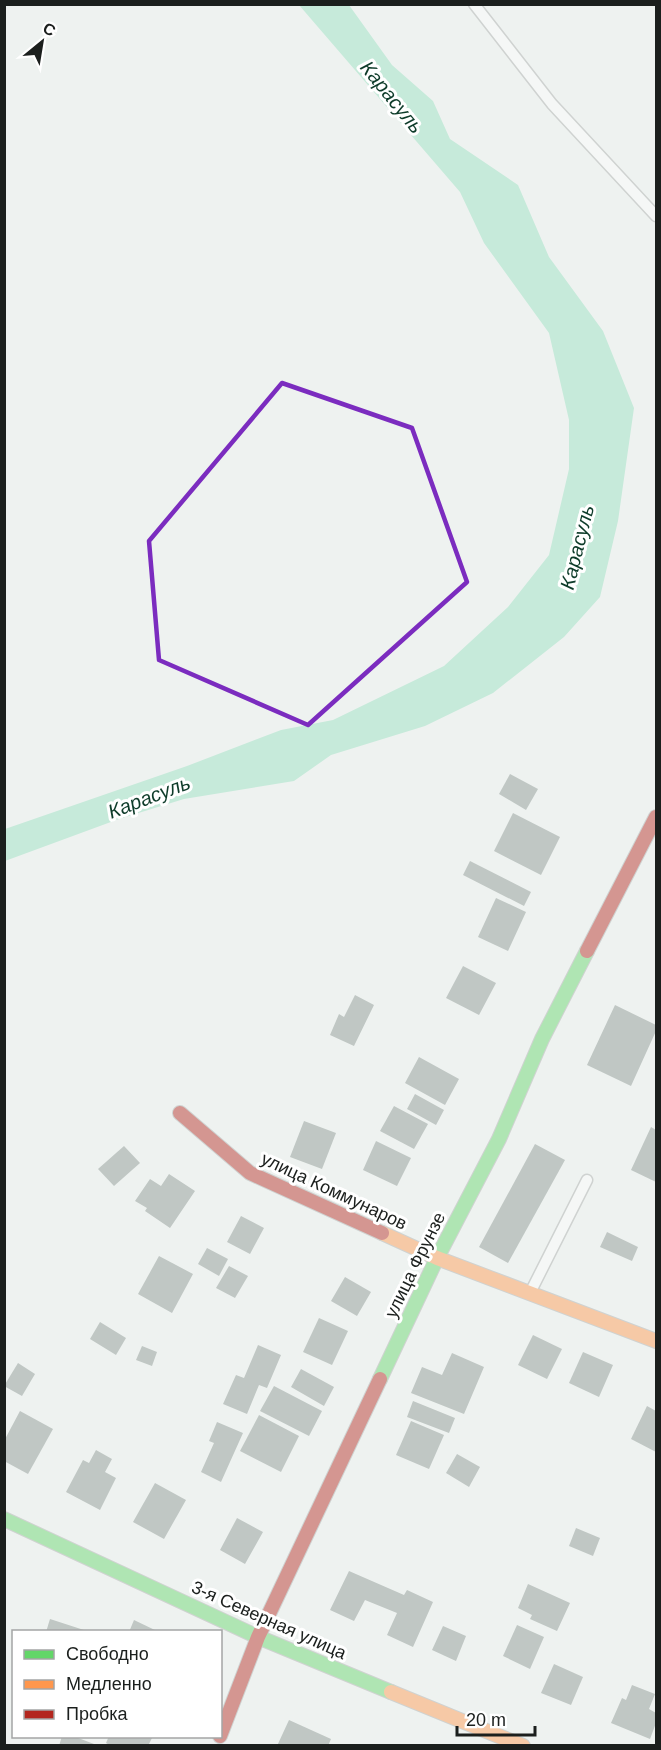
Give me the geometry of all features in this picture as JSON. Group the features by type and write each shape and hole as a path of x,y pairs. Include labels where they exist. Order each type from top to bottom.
{"street":[{"name":"улица Фрунзе","path":"222,1731 258,1637 437,1258 499,1139 542,1039 657,817"},
{"name":"улица Коммунаров","path":"180,1113 250,1173 437,1258 657,1341"},
{"name":"3-я Северная улица","path":"4,1519 258,1637 523,1746"}],"lane":[{"path":"474,4 552,104 657,216"},
{"path":"530,1293 587,1180"}],"highlighted area":[{"path":"282,383 412,428 467,582 308,725 159,660 149,541"}],"water":[{"name":"Карасуль","path":"299,5 349,5 392,65 433,101 450,139 518,185 549,257 603,331 634,408 618,521 600,597 564,637 493,693 425,726 331,755 294,781 184,799 119,819 5,861 5,829 187,766 281,730 333,720 444,666 508,607 549,555 569,469 569,420 549,333 484,243 460,192"}],"building":[{"path":"510,774 538,789 526,810 499,794"},
{"path":"513,813 560,837 541,875 494,851"},
{"path":"470,861 531,892 524,906 463,875"},
{"path":"496,898 526,912 508,951 478,937"},
{"path":"463,966 496,983 479,1015 446,998"},
{"path":"355,995 374,1005 354,1046 330,1035 339,1014 344,1017"},
{"path":"615,1005 656,1025 656,1031 631,1086 587,1065"},
{"path":"419,1057 459,1079 445,1105 405,1083"},
{"path":"415,1094 444,1110 436,1125 407,1109"},
{"path":"394,1106 428,1124 414,1149 380,1131"},
{"path":"304,1121 336,1133 322,1169 290,1157"},
{"path":"651,1127 656,1130 656,1182 631,1170"},
{"path":"376,1141 411,1158 397,1186 363,1170"},
{"path":"535,1144 565,1160 508,1263 479,1247"},
{"path":"124,1146 140,1163 114,1186 98,1169"},
{"path":"169,1174 195,1191 170,1228 145,1211 147,1208 135,1201 150,1179 161,1186"},
{"path":"241,1216 264,1228 250,1254 227,1242"},
{"path":"607,1232 638,1247 632,1261 600,1247"},
{"path":"207,1248 228,1259 219,1276 198,1264"},
{"path":"159,1256 193,1274 172,1313 138,1294"},
{"path":"229,1266 248,1276 235,1298 216,1288"},
{"path":"345,1277 371,1292 357,1316 331,1301"},
{"path":"319,1318 348,1331 332,1365 303,1352"},
{"path":"100,1322 126,1338 116,1355 90,1339"},
{"path":"533,1335 562,1349 547,1379 518,1365"},
{"path":"258,1345 281,1355 267,1388 259,1385 247,1414 223,1404 236,1375 244,1378"},
{"path":"142,1346 157,1352 152,1366 136,1360"},
{"path":"583,1352 613,1365 599,1397 569,1383"},
{"path":"452,1353 484,1367 464,1414 411,1393 422,1367 442,1375"},
{"path":"18,1363 35,1374 22,1396 4,1386"},
{"path":"301,1369 334,1387 324,1406 291,1387"},
{"path":"274,1386 322,1411 309,1436 260,1411"},
{"path":"413,1401 455,1418 449,1433 407,1417"},
{"path":"647,1406 656,1411 656,1452 631,1439"},
{"path":"20,1411 53,1429 28,1474 4,1461 4,1441"},
{"path":"259,1415 299,1436 281,1472 240,1451"},
{"path":"411,1421 444,1435 429,1469 396,1455"},
{"path":"217,1422 243,1433 221,1482 201,1472 214,1443 209,1441"},
{"path":"96,1450 112,1459 105,1472 116,1478 100,1510 66,1492 83,1460 89,1463"},
{"path":"457,1454 480,1467 469,1487 446,1473"},
{"path":"155,1483 186,1500 164,1539 133,1522"},
{"path":"237,1518 263,1532 245,1564 220,1550"},
{"path":"576,1528 600,1538 593,1556 569,1546"},
{"path":"349,1571 404,1595 407,1590 433,1602 413,1647 387,1635 397,1613 365,1600 354,1621 330,1610"},
{"path":"528,1584 570,1603 557,1631 530,1619 532,1615 518,1608"},
{"path":"50,1619 84,1630 47,1630"},
{"path":"134,1620 155,1630 130,1630"},
{"path":"517,1625 544,1637 530,1669 503,1656"},
{"path":"443,1626 466,1636 456,1661 432,1650"},
{"path":"554,1664 583,1677 571,1705 541,1693"},
{"path":"632,1685 655,1694 649,1709 656,1713 656,1723 650,1739 611,1723 622,1698 626,1700"},
{"path":"289,1720 331,1739 328,1746 277,1746"},
{"path":"61,1738 78,1738 94,1744 94,1746 59,1746"},
{"path":"108,1738 152,1738 148,1746 111,1746 106,1743"}],"traffic: fast":[{"path":"380,1379 437,1258 499,1139 542,1039 587,951"},
{"path":"4,1519 258,1637 391,1692"}],"traffic: slow":[{"path":"382,1233 437,1258 656,1341"},
{"path":"391,1692 523,1746"}],"traffic: jam":[{"path":"587,951 656,817"},
{"path":"180,1113 250,1173 382,1233"},
{"path":"222,1731 258,1637 380,1379"}]}
